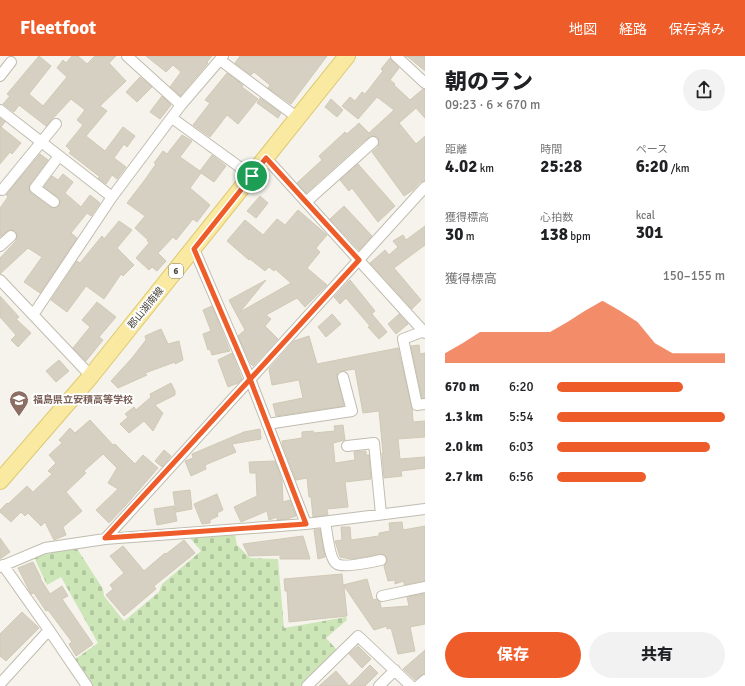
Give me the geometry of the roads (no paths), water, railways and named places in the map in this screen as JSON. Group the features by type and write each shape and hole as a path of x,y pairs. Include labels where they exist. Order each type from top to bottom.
{"main road":[{"name":"郡山湖南線","path":"0,481 91,376 347,56"}],"street":[{"path":"127,56 182,104"},
{"path":"396,56 425,83"},
{"path":"33,315 112,197 182,104 221,58 298,118"},
{"path":"0,76 11,62"},
{"path":"0,110 112,197"},
{"path":"172,118 252,176"},
{"path":"2,190 56,124"},
{"path":"306,202 373,142"},
{"path":"54,202 35,188 58,156"},
{"path":"266,158 424,332 403,339 417,405 425,404"},
{"path":"105,538 424,189"},
{"path":"0,246 11,236"},
{"path":"194,249 250,379 306,524"},
{"path":"0,280 91,376"},
{"path":"267,424 352,411 342,377"},
{"path":"347,446 374,443 382,514"},
{"path":"87,686 49,630 1,566 45,548 105,538 306,524 425,509"},
{"path":"325,522 332,558 336,564 343,565 381,560"},
{"path":"382,596 425,587"},
{"path":"0,684 49,630"},
{"path":"307,686 358,636 411,686"},
{"path":"379,686 395,670"},
{"path":"418,686 425,680"}],"place":[{"name":"福島県立安積高等学校","path":"19,417"}]}
